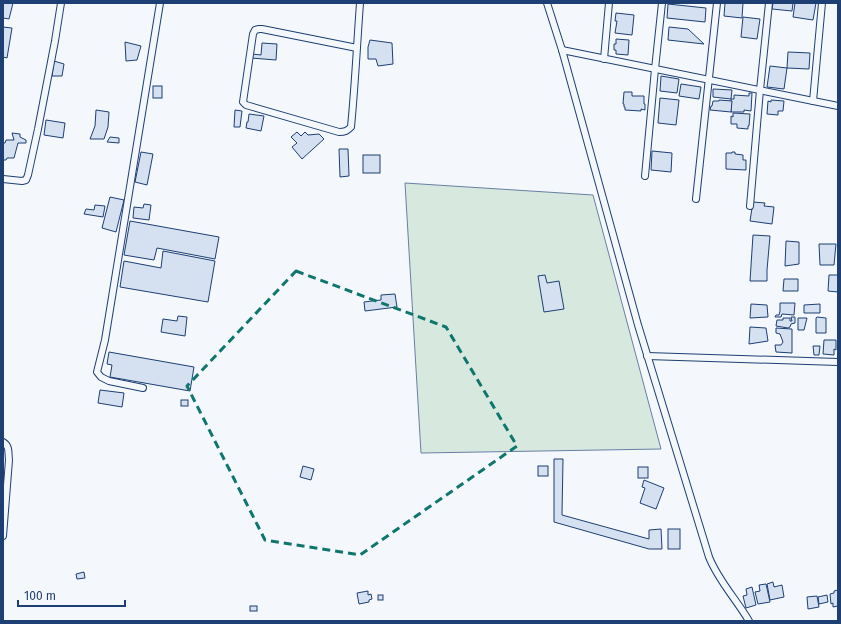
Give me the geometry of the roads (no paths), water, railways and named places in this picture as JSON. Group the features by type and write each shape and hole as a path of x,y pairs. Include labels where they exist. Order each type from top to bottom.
{"street":[{"path":"3,179 22,181 26,180 28,175 61,3"},
{"path":"143,388 100,378 97,372 105,340 160,3"},
{"path":"357,48 262,29 255,30 253,34 243,102 246,105 339,132 345,132 351,127 357,48 360,3"},
{"path":"547,3 562,50 648,356 713,565 748,621"},
{"path":"604,59 609,3"},
{"path":"645,176 662,3"},
{"path":"696,199 717,3"},
{"path":"750,206 769,3"},
{"path":"813,101 822,3"},
{"path":"562,50 838,106"},
{"path":"648,356 838,362"},
{"path":"3,442 8,448 5,474 3,536"}]}
